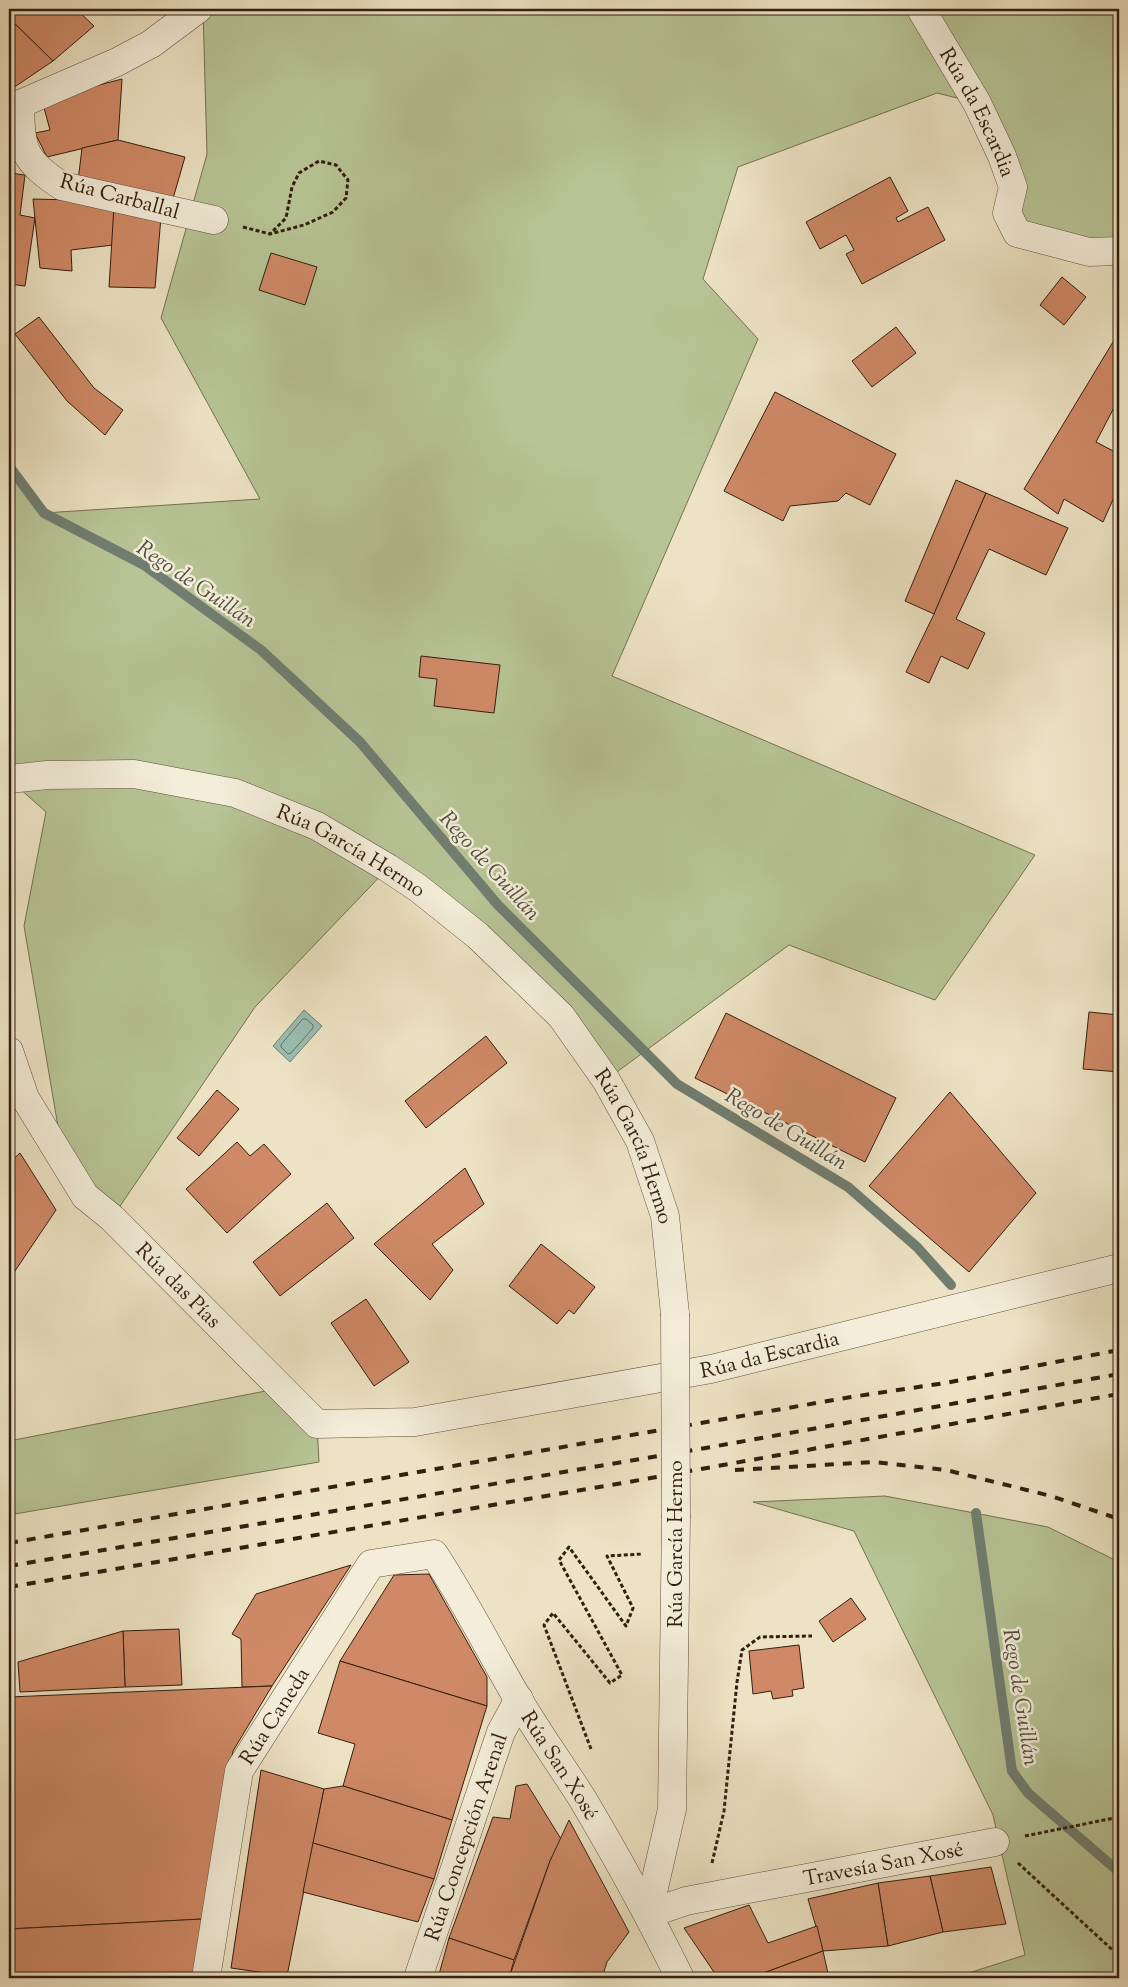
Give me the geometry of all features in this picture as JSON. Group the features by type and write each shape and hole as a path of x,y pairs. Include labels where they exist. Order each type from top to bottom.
{"street":[{"name":"Rúa Carballal","path":"198,9 151,44 117,62 14,108 26,154 42,172 62,186 214,220"},
{"name":"Rúa da Escardia","path":"920,9 977,103 1002,156 1013,187 1007,213 1017,233 1089,252 1119,251"},
{"name":"Rúa García Hermo","path":"9,779 47,775 134,774 234,793 317,826 418,888 478,936 561,1016 606,1080 640,1141 665,1216 675,1314 676,1518 672,1809 648,1914"},
{"name":"Rúa das Pías","path":"9,1051 25,1098 85,1196 112,1218 317,1424 415,1422"},
{"name":"Rúa da Escardia","path":"415,1422 711,1369 1119,1268"},
{"name":"Rúa San Xosé","path":"434,1554 452,1582 518,1699 581,1798 648,1914 680,1978"},
{"name":"Rúa Caneda","path":"206,1978 239,1771 371,1564 434,1554"},
{"name":"Rúa Concepción Arenal","path":"418,1978 501,1732 518,1699"},
{"name":"Travesía San Xosé","path":"648,1914 686,1900 995,1842"}],"path":[{"path":"214,220 270,234 304,225 334,212 346,198 348,180 336,165 319,161 299,173 292,187 286,218 270,234"},
{"path":"591,1749 544,1625 553,1613 610,1683 622,1675 559,1560 569,1547 626,1626 633,1608 607,1556 647,1554"},
{"path":"686,1900 710,1870 724,1811 736,1690 742,1650 760,1637 812,1636"},
{"path":"995,1842 1119,1817"},
{"path":"995,1842 1119,1956"}],"green space":[{"path":"203,9 1119,9 1119,251 1017,233 977,103 937,93 738,167 703,279 758,339 612,676 1035,855 935,1000 789,945 606,1080 561,1016 388,868 255,1007 112,1218 64,1162 24,926 46,812 9,779 9,465 44,513 260,499 161,318 207,154"},
{"path":"281,1388 317,1424 319,1462 9,1515 9,1441"},
{"path":"885,1496 1048,1527 1119,1562 1119,1978 953,1978 1025,1955 993,1815 854,1531 753,1502"}],"water":[{"path":"304,1010 322,1026 290,1062 273,1046"}],"building":[{"path":"9,9 76,9 94,26 53,61 9,18"},
{"path":"9,18 53,61 13,88 9,82"},
{"path":"122,79 118,140 47,157 35,133 50,130 43,104 57,96"},
{"path":"118,140 185,157 172,202 78,181 82,148"},
{"path":"9,173 25,175 20,215 35,218 25,286 9,284"},
{"path":"890,177 908,211 896,218 898,222 928,207 945,240 862,284 846,254 854,250 846,235 820,249 806,222"},
{"path":"33,199 72,200 114,206 113,245 71,250 72,271 40,268"},
{"path":"114,206 161,217 155,288 109,287"},
{"path":"271,253 317,267 305,305 259,290"},
{"path":"1062,277 1086,297 1064,325 1040,305"},
{"path":"39,317 94,388 123,410 105,435 67,401 15,334"},
{"path":"896,327 916,353 872,387 852,361"},
{"path":"1119,332 1119,398 1096,442 1119,454 1119,486 1103,522 1064,499 1058,514 1024,489"},
{"path":"775,392 896,454 870,505 846,493 838,501 790,506 783,521 724,491"},
{"path":"956,480 986,493 934,614 905,601"},
{"path":"986,493 1068,528 1046,575 989,549 956,619 985,633 968,669 941,656 929,683 906,672 934,614"},
{"path":"421,656 500,665 494,713 434,706 437,679 419,677"},
{"path":"1089,1012 1119,1015 1119,1072 1083,1069"},
{"path":"726,1013 896,1098 865,1162 695,1078"},
{"path":"486,1036 507,1063 426,1128 405,1101"},
{"path":"217,1090 239,1109 199,1156 177,1138"},
{"path":"950,1092 1036,1193 969,1272 869,1186"},
{"path":"237,1142 250,1156 264,1144 291,1174 227,1233 186,1189"},
{"path":"20,1153 56,1210 9,1280 9,1163"},
{"path":"465,1168 484,1204 432,1244 453,1270 430,1300 374,1244"},
{"path":"327,1203 354,1238 280,1296 253,1262"},
{"path":"541,1244 595,1287 574,1314 569,1310 557,1324 509,1286"},
{"path":"366,1299 409,1362 374,1386 331,1323"},
{"path":"351,1565 272,1686 242,1687 241,1639 232,1634 256,1594"},
{"path":"429,1574 487,1677 487,1706 340,1661 394,1575"},
{"path":"851,1598 866,1619 833,1642 819,1621"},
{"path":"179,1629 182,1685 125,1687 123,1631"},
{"path":"123,1631 125,1687 20,1692 18,1662"},
{"path":"799,1645 804,1688 792,1690 793,1696 773,1699 771,1691 753,1694 749,1651"},
{"path":"340,1661 487,1706 452,1820 343,1786 355,1744 318,1733"},
{"path":"272,1686 233,1751 203,1919 9,1929 9,1697"},
{"path":"261,1770 324,1789 287,1976 231,1968"},
{"path":"527,1784 561,1839 550,1861 514,1960 449,1938 493,1817 510,1819 516,1786"},
{"path":"343,1786 452,1820 434,1879 313,1843 324,1789"},
{"path":"569,1820 629,1932 607,1962 602,1978 509,1978 550,1861"},
{"path":"313,1843 434,1879 418,1922 303,1892"},
{"path":"991,1867 1006,1924 943,1932 930,1876"},
{"path":"930,1876 943,1932 888,1946 878,1883"},
{"path":"878,1883 888,1946 823,1951 808,1899"},
{"path":"749,1905 768,1943 817,1926 823,1951 750,1978 718,1978 684,1928"},
{"path":"203,1919 193,1978 9,1978 9,1929"},
{"path":"449,1938 514,1960 509,1978 438,1978"},
{"path":"823,1951 829,1978 750,1978"}],"waterway":[{"name":"Rego de Guillán","path":"9,466 44,513 144,565 261,650 360,742 498,905 677,1084 848,1187 917,1247 951,1285"},
{"name":"Rego de Guillán","path":"976,1513 1012,1771 1028,1793 1119,1872"}],"railway":[{"path":"9,1543 851,1397 945,1383 1119,1350"},
{"path":"9,1566 700,1449 1119,1374"},
{"path":"9,1587 623,1483 1119,1394"},
{"path":"735,1470 875,1462 946,1470 1051,1496 1119,1519"}]}
